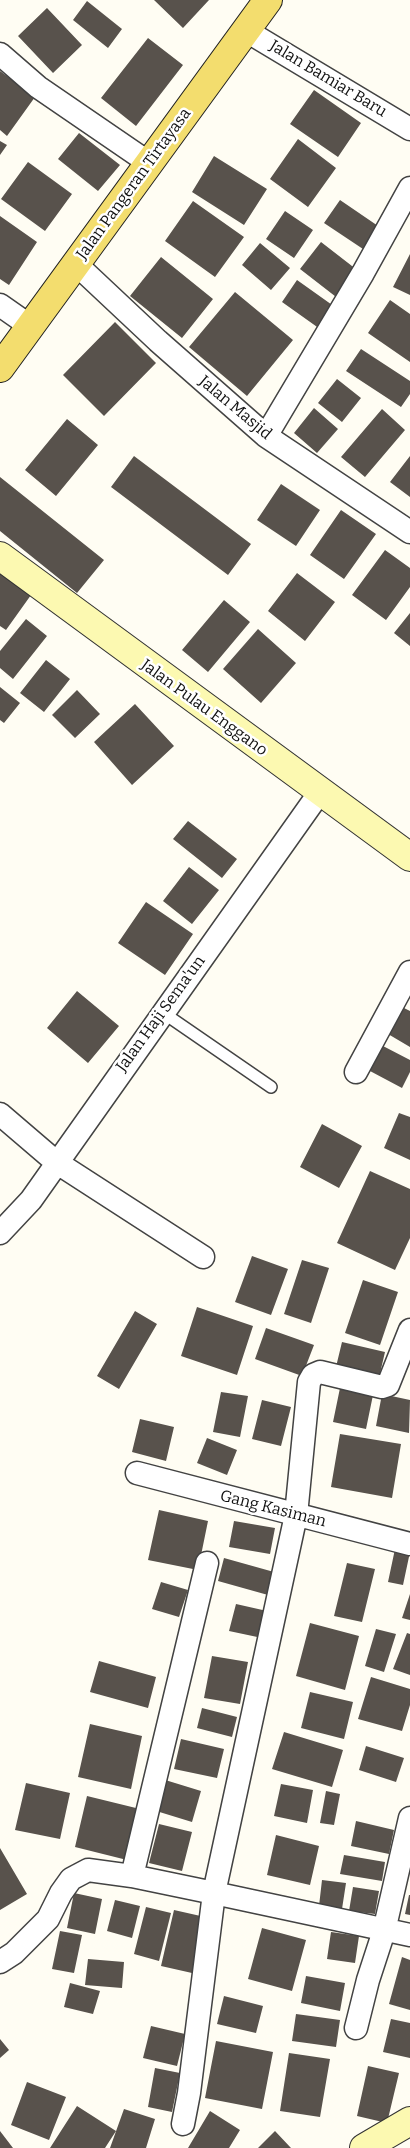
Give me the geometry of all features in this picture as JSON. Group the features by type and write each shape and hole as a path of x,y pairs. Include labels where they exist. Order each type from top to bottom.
{"main road":[{"name":"Jalan Pangeran Tirtayasa","path":"0,368 268,0"}],"street":[{"name":"Jalan Bamiar Baru","path":"245,30 410,129"},
{"path":"0,54 38,87 149,163"},
{"path":"266,436 363,273 410,188"},
{"name":"Jalan Masjid","path":"76,264 158,341 266,436 410,532"},
{"path":"0,305 30,326"},
{"name":"Jalan Pulau Enggano","path":"0,556 410,857"},
{"name":"Jalan Haji Sema'un","path":"0,1233 31,1200 162,1012 320,792"},
{"path":"356,1072 410,972"},
{"path":"0,1114 56,1162 203,1258"},
{"path":"182,2124 189,2092 214,1893 296,1514 309,1382 313,1375 320,1372 382,1387 388,1385 410,1330"},
{"name":"Gang Kasiman","path":"137,1474 410,1544"},
{"path":"132,1876 207,1563"},
{"path":"356,2028 368,1980 384,1931 410,1818"},
{"path":"0,1962 14,1953 48,1919 61,1893 71,1879 88,1870 132,1876 410,1935"},
{"path":"364,2148 410,2121"}],"lane":[{"path":"162,1012 271,1087"}],"building":[{"path":"154,0 209,0 183,28"},
{"path":"87,1 122,29 108,48 73,20"},
{"path":"47,8 82,45 53,73 18,36"},
{"path":"148,38 183,65 136,126 101,98"},
{"path":"0,71 35,97 7,136 0,130"},
{"path":"314,90 361,123 338,157 290,124"},
{"path":"79,133 120,165 98,191 58,159"},
{"path":"298,139 336,168 308,207 270,179"},
{"path":"0,141 7,145 0,155"},
{"path":"214,156 267,189 244,225 192,192"},
{"path":"28,162 72,194 45,231 1,199"},
{"path":"340,200 381,228 366,251 324,223"},
{"path":"193,201 244,237 215,277 165,241"},
{"path":"285,211 313,230 294,258 266,239"},
{"path":"0,216 37,242 9,285 0,279"},
{"path":"321,242 361,273 340,300 300,269"},
{"path":"260,243 290,268 271,290 242,265"},
{"path":"410,254 410,295 393,287"},
{"path":"161,257 213,299 182,338 130,296"},
{"path":"297,280 335,307 320,329 282,302"},
{"path":"235,292 293,340 247,396 189,347"},
{"path":"390,300 410,314 410,362 368,333"},
{"path":"115,322 156,363 104,416 63,375"},
{"path":"361,349 410,381 410,394 401,407 346,371"},
{"path":"337,379 361,398 342,422 318,403"},
{"path":"314,408 338,429 317,453 294,433"},
{"path":"382,409 405,430 365,477 341,457"},
{"path":"67,419 98,445 56,496 25,470"},
{"path":"134,456 251,544 228,575 111,487"},
{"path":"410,456 410,497 390,482"},
{"path":"0,477 104,560 77,593 0,531"},
{"path":"281,484 320,510 296,546 257,520"},
{"path":"341,510 376,534 344,579 310,555"},
{"path":"385,550 410,568 410,587 386,620 352,595"},
{"path":"0,572 31,595 6,630 0,626"},
{"path":"297,573 335,602 305,641 268,611"},
{"path":"224,600 250,622 208,672 182,650"},
{"path":"410,613 410,646 394,633"},
{"path":"26,619 47,636 13,679 0,668 0,651"},
{"path":"258,629 296,663 261,703 223,669"},
{"path":"46,660 70,679 44,712 20,693"},
{"path":"0,687 20,703 4,723 0,720"},
{"path":"77,690 100,714 75,738 52,715"},
{"path":"135,704 174,746 132,785 94,742"},
{"path":"188,821 237,859 222,878 173,839"},
{"path":"189,867 219,890 192,924 163,901"},
{"path":"146,902 193,934 165,975 118,943"},
{"path":"77,991 119,1026 88,1063 47,1028"},
{"path":"404,1008 410,1011 410,1047 388,1034"},
{"path":"383,1046 410,1060 410,1072 402,1088 370,1071"},
{"path":"399,1113 410,1117 410,1160 384,1148"},
{"path":"322,1124 362,1146 339,1188 300,1167"},
{"path":"370,1171 410,1189 410,1238 395,1270 337,1243"},
{"path":"252,1256 288,1269 271,1315 235,1302"},
{"path":"302,1260 329,1268 311,1323 284,1314"},
{"path":"363,1280 398,1292 380,1345 345,1333"},
{"path":"197,1307 253,1326 237,1375 181,1356"},
{"path":"135,1311 157,1324 119,1389 97,1376"},
{"path":"266,1328 314,1345 302,1376 255,1359"},
{"path":"342,1342 385,1352 378,1382 335,1371"},
{"path":"340,1388 373,1395 366,1429 333,1422"},
{"path":"221,1392 248,1396 240,1437 213,1432"},
{"path":"382,1394 410,1400 409,1433 376,1426"},
{"path":"262,1400 291,1407 281,1446 252,1439"},
{"path":"140,1419 174,1427 166,1461 132,1452"},
{"path":"340,1434 401,1444 392,1498 331,1487"},
{"path":"207,1438 237,1450 227,1475 197,1463"},
{"path":"159,1510 208,1521 198,1570 148,1560"},
{"path":"234,1521 275,1528 270,1554 229,1547"},
{"path":"395,1549 410,1552 403,1585 388,1582"},
{"path":"224,1558 274,1572 268,1595 218,1581"},
{"path":"347,1563 375,1569 362,1622 334,1616"},
{"path":"161,1582 188,1590 179,1617 152,1609"},
{"path":"410,1594 410,1620 402,1618"},
{"path":"236,1604 267,1611 262,1638 229,1631"},
{"path":"310,1623 359,1636 345,1690 296,1676"},
{"path":"376,1629 396,1634 384,1672 365,1666"},
{"path":"407,1633 410,1634 410,1675 393,1669"},
{"path":"212,1656 248,1662 240,1704 204,1698"},
{"path":"99,1661 156,1677 148,1708 90,1692"},
{"path":"371,1677 410,1689 410,1705 402,1731 358,1719"},
{"path":"310,1692 353,1702 344,1739 301,1728"},
{"path":"202,1708 237,1717 232,1737 197,1728"},
{"path":"90,1724 142,1736 131,1789 78,1777"},
{"path":"284,1732 343,1750 332,1787 272,1769"},
{"path":"181,1739 224,1749 217,1778 174,1769"},
{"path":"366,1746 404,1758 396,1782 359,1770"},
{"path":"162,1779 201,1791 192,1822 153,1810"},
{"path":"26,1783 70,1793 60,1839 15,1830"},
{"path":"281,1784 313,1790 307,1823 274,1816"},
{"path":"326,1791 340,1794 334,1825 320,1823"},
{"path":"87,1796 140,1809 127,1860 75,1847"},
{"path":"356,1821 394,1830 389,1854 351,1846"},
{"path":"159,1824 192,1832 182,1871 149,1863"},
{"path":"276,1835 319,1846 310,1885 267,1875"},
{"path":"0,1848 27,1894 0,1910"},
{"path":"344,1855 385,1862 382,1881 340,1874"},
{"path":"322,1880 346,1883 342,1909 319,1906"},
{"path":"353,1887 379,1891 375,1914 349,1911"},
{"path":"74,1893 102,1899 95,1934 67,1928"},
{"path":"410,1895 410,1915 405,1914"},
{"path":"115,1900 140,1906 132,1938 107,1931"},
{"path":"146,1907 171,1913 159,1961 134,1954"},
{"path":"174,1910 205,1917 192,1973 161,1966"},
{"path":"262,1928 306,1940 292,1991 248,1979"},
{"path":"60,1931 82,1935 74,1973 52,1969"},
{"path":"331,1932 359,1936 355,1963 327,1959"},
{"path":"402,1957 410,1960 410,2010 389,2004"},
{"path":"88,1959 124,1962 122,1988 85,1985"},
{"path":"306,1976 345,1983 340,2011 301,2003"},
{"path":"70,1983 100,1991 93,2014 64,2007"},
{"path":"224,1996 263,2006 256,2033 217,2024"},
{"path":"296,2014 340,2020 336,2047 292,2041"},
{"path":"391,2019 410,2023 410,2058 383,2052"},
{"path":"151,2026 185,2034 177,2066 143,2058"},
{"path":"0,2039 9,2050 0,2058"},
{"path":"216,2041 273,2052 262,2109 205,2098"},
{"path":"289,2053 330,2059 320,2117 280,2111"},
{"path":"368,2066 399,2073 387,2123 357,2116"},
{"path":"155,2068 180,2073 172,2112 148,2107"},
{"path":"27,2082 66,2097 49,2140 11,2125"},
{"path":"77,2106 116,2131 105,2148 50,2148"},
{"path":"124,2109 155,2119 146,2148 110,2148"},
{"path":"210,2111 240,2130 229,2148 188,2148"},
{"path":"0,2131 13,2148 0,2148"},
{"path":"275,2131 291,2148 258,2148"}]}
